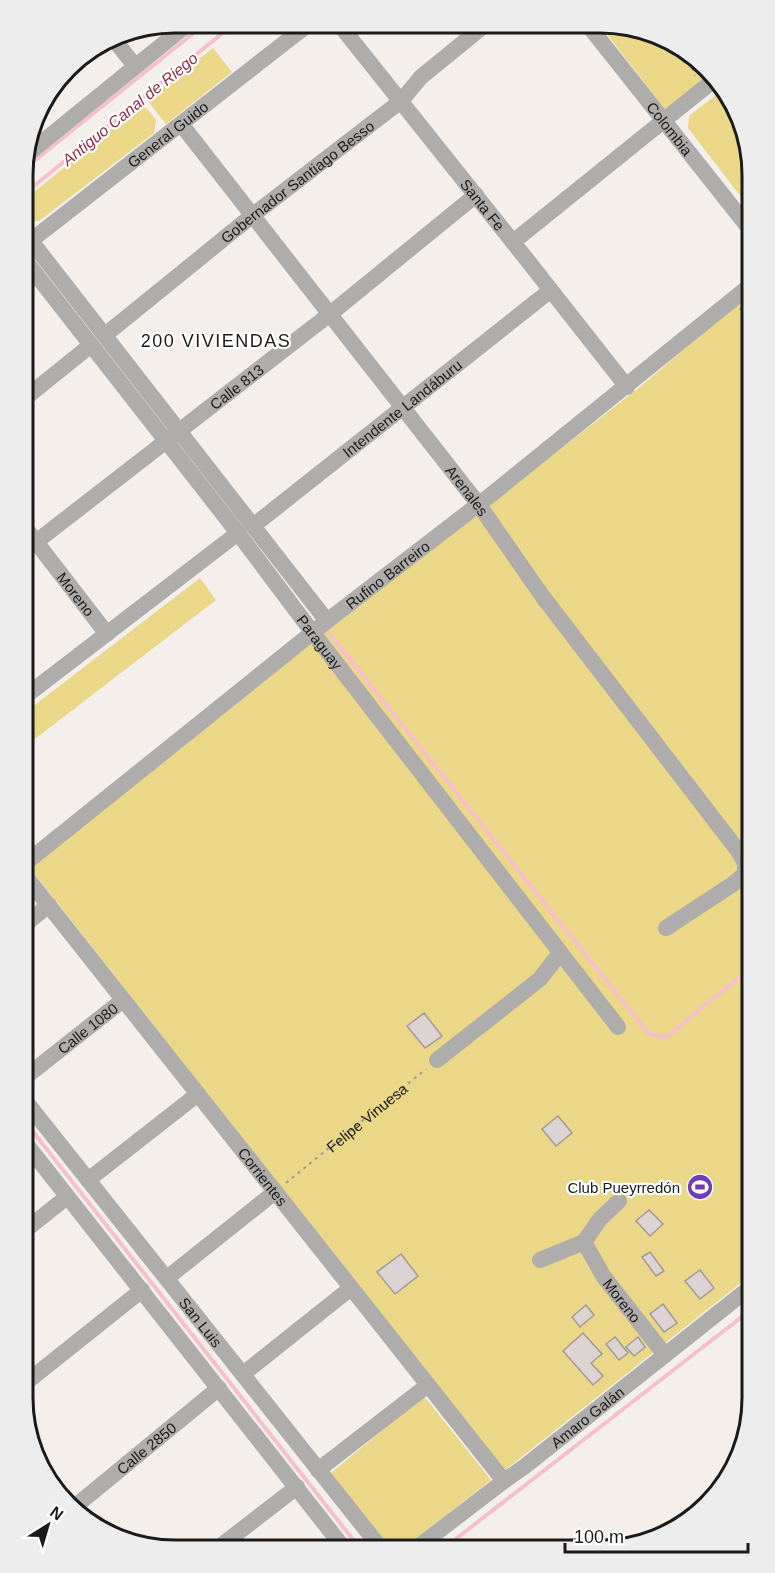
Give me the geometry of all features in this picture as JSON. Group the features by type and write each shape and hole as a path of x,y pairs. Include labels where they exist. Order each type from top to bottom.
{"street":[{"path":"36,147 176,33"},
{"name":"General Guido","path":"33,234 181,124 297,33"},
{"name":"Santa Fe","path":"346,33 627,387"},
{"name":"Gobernador Santiago Besso","path":"33,392 401,101 421,76 475,33"},
{"name":"Colombia","path":"594,33 742,217"},
{"path":"118,45 135,66"},
{"path":"513,242 709,84"},
{"name":"Arenales","path":"181,124 479,505 543,597 742,858"},
{"name":"Calle 813","path":"33,545 330,314 476,195"},
{"name":"Paraguay","path":"33,249 98,340 173,437 238,533 313,633 618,1026"},
{"name":"Paraguay","path":"33,269 98,340"},
{"name":"Intendente Landáburu","path":"253,525 551,290"},
{"name":"Rufino Barreiro","path":"33,857 327,621 479,505 742,292"},
{"name":"Paraguay","path":"173,437 253,525 327,621"},
{"path":"33,690 238,533"},
{"name":"Moreno","path":"33,550 107,634"},
{"name":"Arenales","path":"666,928 742,876"},
{"name":"Corrientes","path":"33,886 504,1481"},
{"path":"33,918 49,906"},
{"path":"437,1060 540,979 560,953"},
{"name":"Calle 1080","path":"33,1070 123,999"},
{"path":"88,1180 198,1094"},
{"name":"San Luis","path":"33,1111 373,1540"},
{"name":"San Luis","path":"33,1153 338,1540"},
{"path":"167,1278 276,1192"},
{"path":"33,1224 67,1197"},
{"path":"540,1260 584,1242 600,1219 619,1201"},
{"name":"Moreno","path":"584,1242 604,1277 665,1355"},
{"path":"33,1376 138,1286 156,1264"},
{"path":"243,1374 351,1288"},
{"name":"Amaro Galán","path":"427,1540 524,1467 742,1294"},
{"path":"318,1470 428,1385"},
{"name":"Calle 2850","path":"80,1503 219,1388"},
{"path":"228,1540 297,1487"}],"path":[{"path":"691,66 698,94"},
{"name":"Felipe Vinuesa","path":"276,1192 437,1060"}],"shaded area":[{"path":"606,33 628,36 663,48 694,68 706,80 667,112"},
{"path":"213,48 232,72 166,124 147,100"},
{"path":"717,94 727,112 739,147 742,166 742,198 688,128 689,116"},
{"path":"143,104 156,120 154,133 39,221 33,221 33,193"},
{"path":"742,300 742,1282 504,1471 33,872 33,866 317,639 640,387"},
{"path":"200,578 216,600 33,740 33,706"},
{"path":"424,1396 491,1480 414,1540 381,1540 331,1473"}],"building":[{"path":"424,1013 442,1036 425,1048 407,1026"},
{"path":"558,1116 572,1133 556,1146 542,1129"},
{"path":"649,1210 663,1224 650,1236 636,1221"},
{"path":"650,1252 664,1271 656,1276 642,1257"},
{"path":"401,1254 418,1276 395,1294 377,1272"},
{"path":"700,1270 714,1288 700,1299 685,1281"},
{"path":"663,1304 677,1323 664,1332 650,1314"},
{"path":"586,1305 594,1315 580,1327 572,1317"},
{"path":"583,1333 602,1354 591,1363 603,1376 593,1385 563,1351"},
{"path":"615,1337 628,1353 619,1360 606,1344"},
{"path":"638,1337 645,1347 634,1356 626,1347"}],"waterway":[{"path":"34,161 194,33"},
{"name":"Antiguo Canal de Riego","path":"33,187 223,33"},
{"path":"329,633 648,1033 664,1038 742,975"},
{"path":"33,1132 353,1540"},
{"path":"454,1540 742,1317"}],"place":[{"name":"Club Pueyrredón","path":"700,1187"}],"district":[{"name":"200 VIVIENDAS","path":"216,341"}]}
